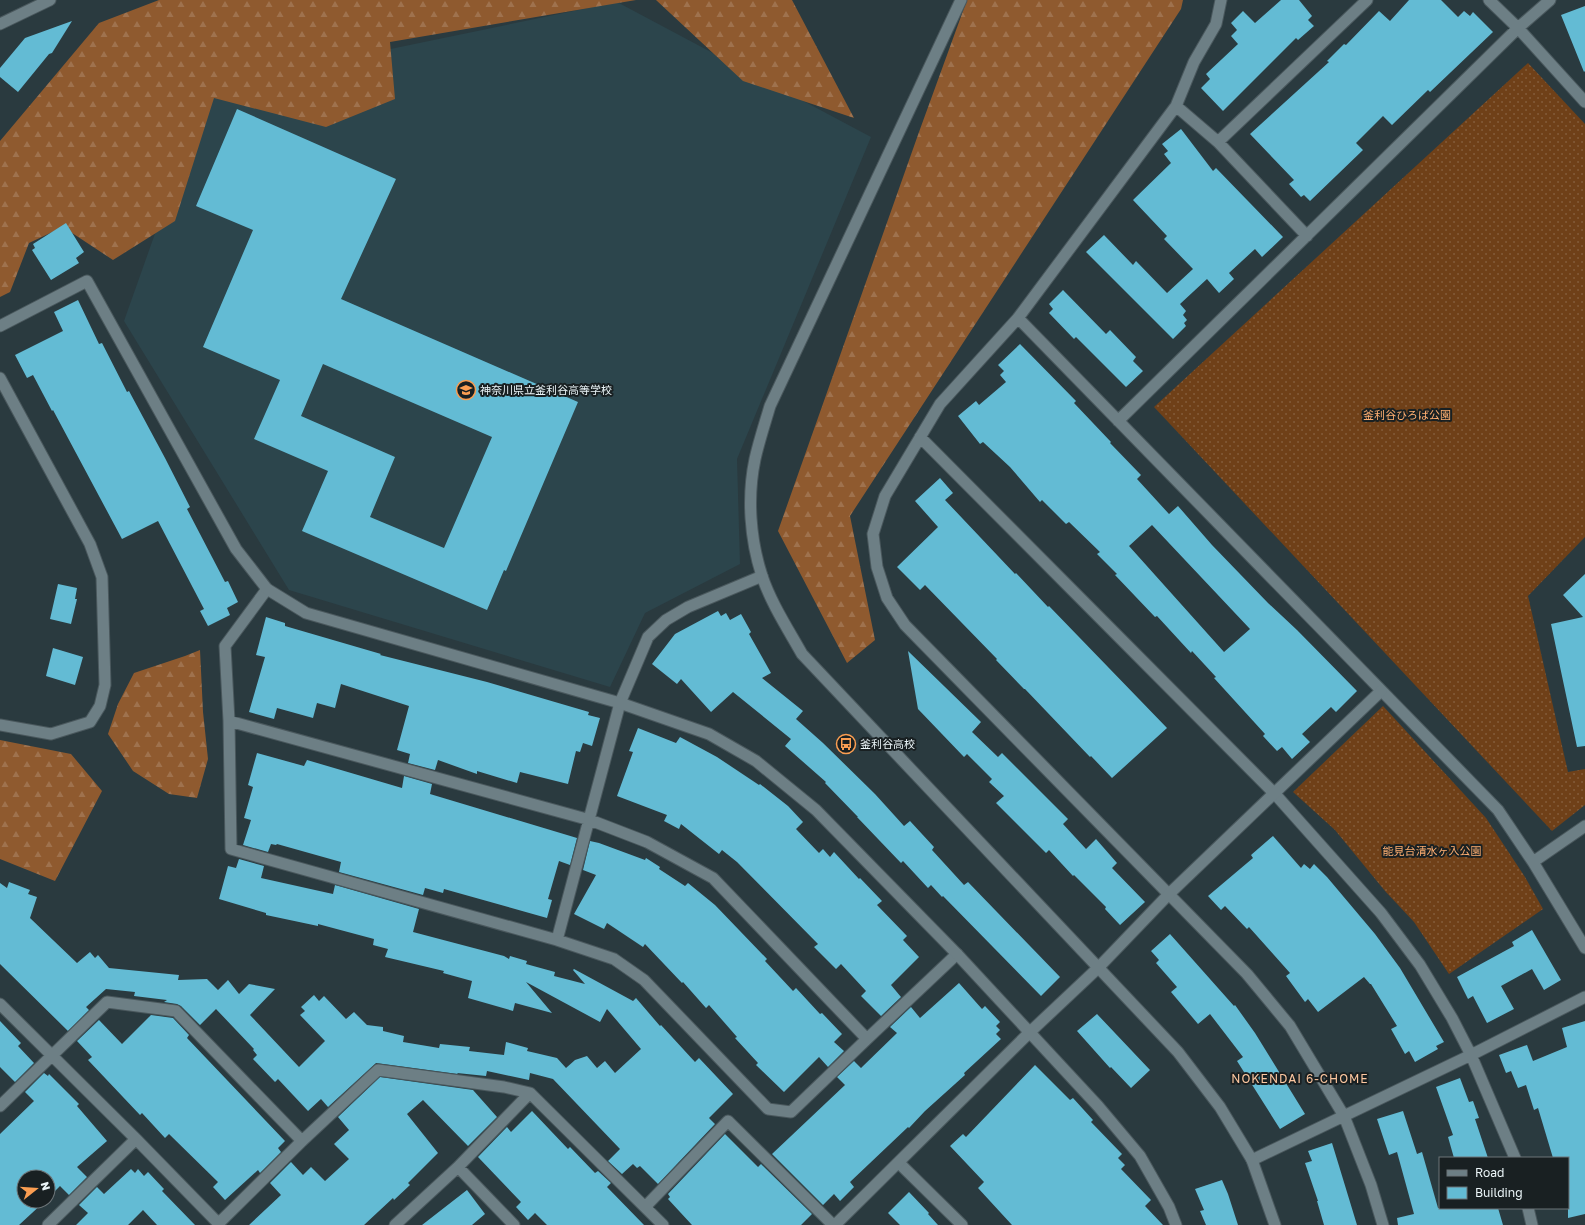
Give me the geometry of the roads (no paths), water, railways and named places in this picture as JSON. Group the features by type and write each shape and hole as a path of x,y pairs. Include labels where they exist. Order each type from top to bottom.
{"street":[{"path":"0,24 50,0"},
{"path":"961,0 770,406 755,459 751,494 752,530 762,576 776,607 802,654 1178,1052 1220,1107 1252,1160 1275,1225"},
{"path":"1221,0 1216,24 1194,62 1176,106 1018,318 940,404 885,496 873,534 877,567 886,598 905,625 1247,974 1290,1026 1344,1116 1371,1185 1383,1225"},
{"path":"1218,142 1367,0"},
{"path":"1489,0 1518,28 1585,102"},
{"path":"1118,421 1518,28 1550,0"},
{"path":"1176,106 1218,142 1307,236"},
{"path":"0,326 87,281 236,549 266,589 306,613 620,703 709,734 756,761 816,810 957,954 1098,1106 1140,1156 1169,1207 1176,1225"},
{"path":"1018,318 1498,810 1533,862 1585,948"},
{"path":"0,378 90,544 102,577 105,685 100,706 90,722 52,734 0,725"},
{"path":"920,437 1275,794 1381,913 1420,965 1452,1018 1471,1055 1515,1157"},
{"path":"557,940 620,703 648,637 666,620 688,607 762,576"},
{"path":"266,589 225,646 229,721 231,849 557,940 614,958 644,980 768,1109 791,1112 957,954"},
{"path":"645,1206 728,1120 834,1225 899,1163 1030,1032 1098,968 1169,894 1381,691"},
{"path":"229,721 590,820 647,842 713,878 866,1039"},
{"path":"1533,862 1585,826"},
{"path":"1252,1160 1471,1055 1585,997"},
{"path":"0,1106 107,1002 176,1011 302,1141"},
{"path":"0,1004 136,1139 218,1224 302,1141 378,1070 504,1087 530,1093 645,1206 662,1225"},
{"path":"395,1225 458,1167 530,1093"},
{"path":"48,1225 136,1139"},
{"path":"899,1163 962,1225"},
{"path":"458,1167 514,1225"},
{"path":"1528,1209 1532,1225"}],"place":[{"name":"神奈川県立釜利谷高等学校","path":"466,390"},
{"name":"釜利谷高校","path":"846,744"}],"district":[{"name":"NOKENDAI 6-CHOME","path":"1300,1079"}],"park label":[{"name":"釜利谷ひろば公園","path":"1407,415"},
{"name":"能見台清水ヶ入公園","path":"1432,851"}]}
